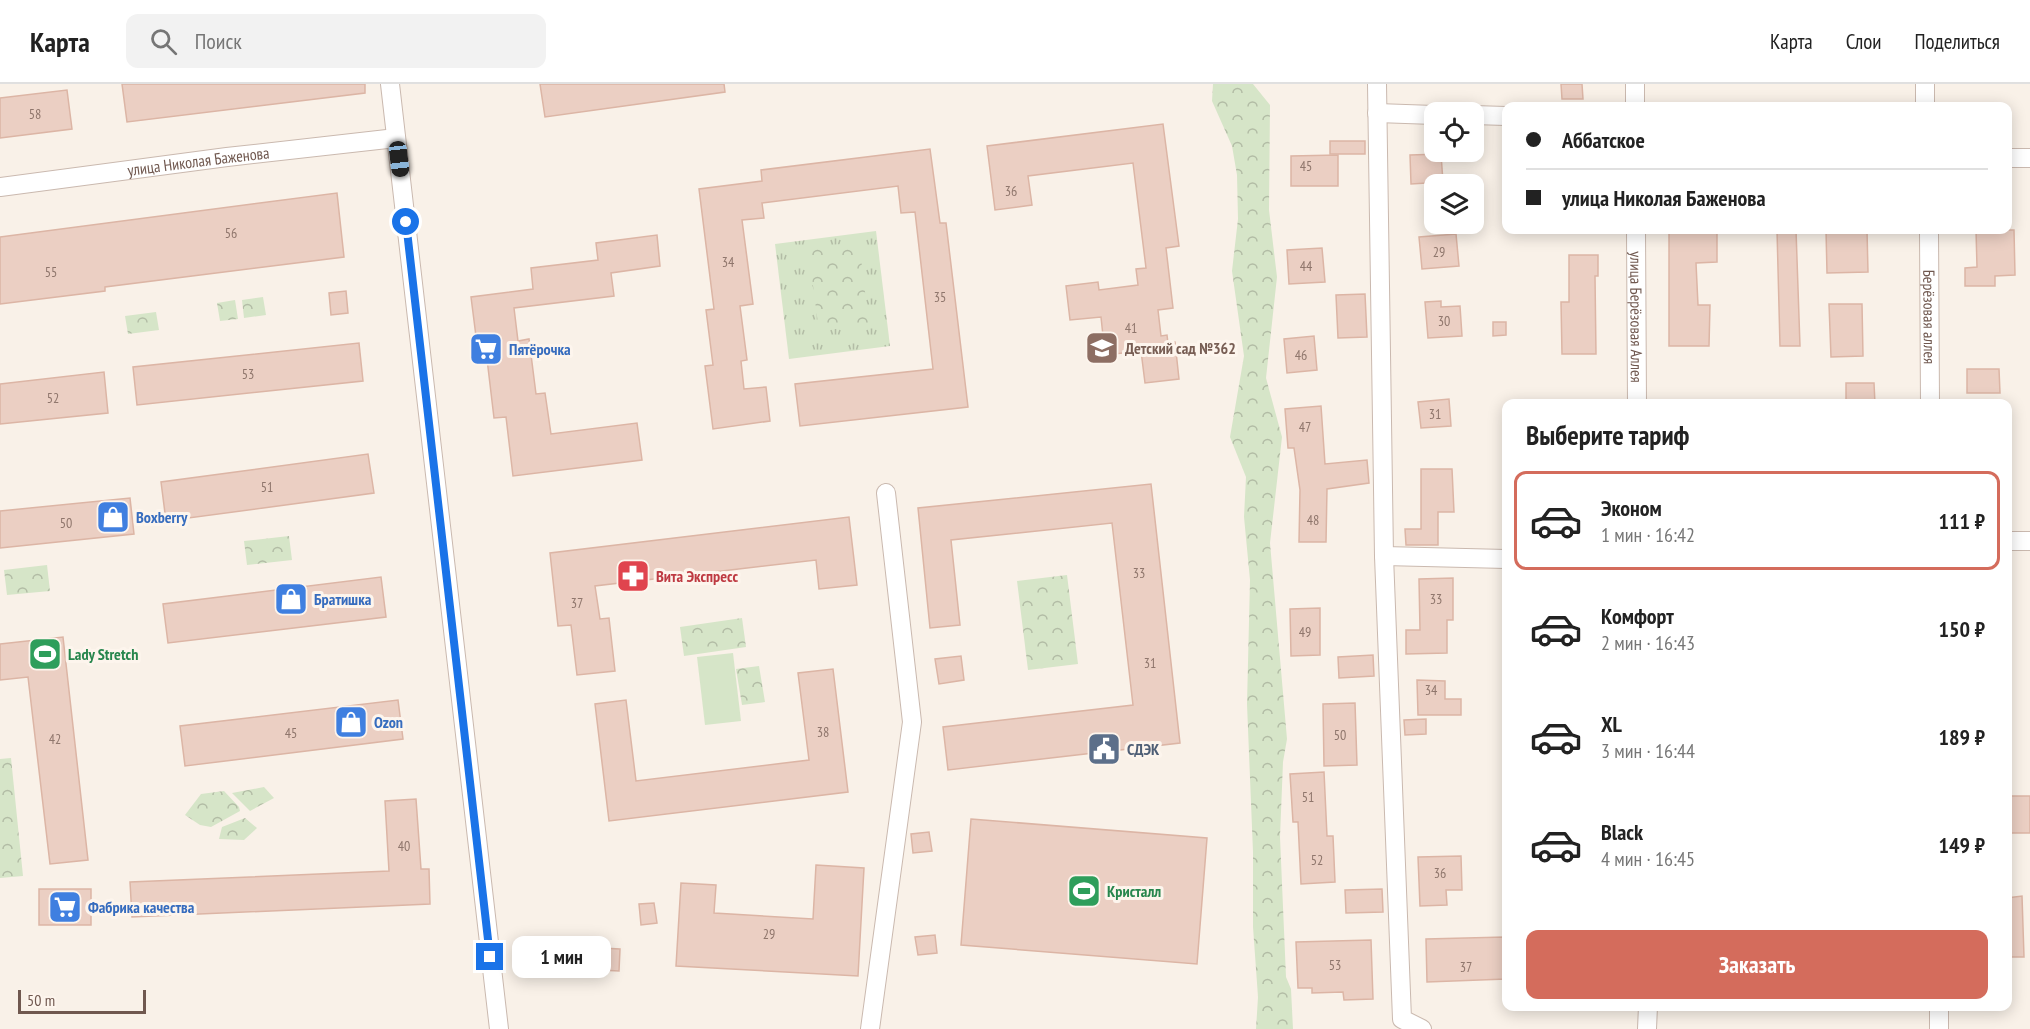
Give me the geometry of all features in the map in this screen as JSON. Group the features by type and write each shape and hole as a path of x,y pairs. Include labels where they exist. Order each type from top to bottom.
{"street":[{"path":"390,84 499,1029"},
{"path":"1377,84 1384,556 1402,1019 1422,1029"},
{"path":"1635,84 1635,102"},
{"path":"1925,84 1925,102"},
{"path":"1377,113 1424,115"},
{"path":"1484,116 1502,116"},
{"name":"улица Николая Баженова","path":"0,187 227,157 396,138"},
{"path":"2012,158 2030,158"},
{"name":"улица Берёзовая Аллея","path":"1636,234 1637,399"},
{"name":"Берёзовая аллея","path":"1929,234 1930,399"},
{"path":"870,1029 912,722 886,493"},
{"path":"2012,542 2030,541"},
{"path":"1384,556 1502,559"},
{"path":"1647,1029 1648,1011"},
{"path":"1939,1011 1939,1029"}],"green space":[{"path":"1213,84 1253,84 1270,105 1269,210 1277,277 1266,378 1282,437 1270,543 1287,739 1283,762 1280,837 1286,977 1291,989 1293,1029 1256,1029 1258,997 1253,927 1253,852 1247,704 1250,580 1244,517 1246,477 1230,437 1244,356 1232,271 1238,219 1237,175 1232,146 1212,101"},
{"path":"876,231 890,346 789,359 775,244"},
{"path":"859,242 869,325 819,331 808,248"},
{"path":"263,297 266,315 244,318 242,300"},
{"path":"235,300 238,319 220,321 217,303"},
{"path":"156,312 159,330 128,334 125,316"},
{"path":"289,536 292,560 247,565 244,541"},
{"path":"47,565 50,591 7,595 4,570"},
{"path":"1067,575 1078,664 1028,670 1017,581"},
{"path":"742,618 746,647 684,656 680,627"},
{"path":"733,653 741,721 705,725 697,657"},
{"path":"759,666 765,702 742,705 736,669"},
{"path":"11,758 23,876 0,878 0,759"},
{"path":"264,787 274,798 250,811 232,793"},
{"path":"224,791 240,811 211,827 200,825 185,815 201,794"},
{"path":"245,818 257,828 244,840 219,839 222,827"}],"building":[{"path":"122,84 365,84 365,93 127,122"},
{"path":"540,84 724,84 725,92 545,117"},
{"path":"1561,84 1582,84 1583,99 1562,99"},
{"path":"67,90 72,129 0,138 0,98"},
{"path":"1163,124 1179,246 1166,248 1173,308 1158,310 1161,336 1167,335 1168,343 1175,342 1179,379 1145,383 1141,351 1105,355 1101,317 1070,320 1066,286 1098,282 1099,290 1138,285 1136,269 1146,268 1133,163 1028,176 1032,205 995,210 987,146"},
{"path":"1330,141 1365,141 1365,154 1330,154"},
{"path":"930,149 940,223 946,223 968,407 800,426 795,384 933,369 915,212 901,213 898,186 762,203 764,218 742,220 753,304 740,306 747,360 741,361 744,389 766,387 770,421 713,429 705,366 713,365 706,310 714,309 699,189 762,181 761,170"},
{"path":"1338,155 1338,186 1291,186 1291,156"},
{"path":"1410,155 1424,155 1424,162 1442,162 1442,174 1424,174 1424,183 1411,184"},
{"path":"337,193 344,257 105,287 105,291 0,304 0,237"},
{"path":"2014,230 2015,275 1995,276 1995,286 1965,286 1965,268 1977,267 1976,234 2012,234"},
{"path":"1456,234 1459,266 1422,269 1419,237"},
{"path":"1669,234 1717,234 1717,262 1696,263 1698,305 1710,305 1709,346 1669,346"},
{"path":"1777,234 1796,234 1800,346 1780,346"},
{"path":"1826,234 1867,234 1868,272 1827,273"},
{"path":"657,235 660,266 611,273 614,296 514,308 518,341 529,339 536,394 545,393 551,434 637,423 642,460 513,476 506,417 494,418 487,359 479,360 471,297 533,289 531,268 598,260 596,243"},
{"path":"1322,248 1325,282 1289,284 1287,250"},
{"path":"1569,255 1598,255 1598,276 1595,276 1596,354 1562,354 1561,302 1569,302"},
{"path":"346,291 348,313 331,315 329,293"},
{"path":"1365,294 1367,337 1338,338 1336,295"},
{"path":"1441,301 1441,307 1460,306 1462,336 1428,338 1425,302"},
{"path":"1829,304 1862,304 1863,356 1831,357"},
{"path":"1493,322 1506,322 1506,335 1493,336"},
{"path":"1314,336 1317,370 1287,373 1284,339"},
{"path":"359,343 363,381 137,405 133,367"},
{"path":"1967,369 1999,369 2000,393 1967,393"},
{"path":"104,372 108,413 0,424 0,384"},
{"path":"1846,383 1874,383 1875,399 1846,399"},
{"path":"1449,399 1451,426 1421,428 1418,402"},
{"path":"1321,406 1325,464 1367,460 1369,483 1327,489 1326,542 1299,542 1300,490 1294,448 1288,448 1285,409"},
{"path":"368,454 374,493 166,521 161,482"},
{"path":"1421,469 1452,469 1454,512 1438,512 1438,545 1406,545 1405,529 1421,529"},
{"path":"1151,484 1180,743 948,770 943,727 1133,705 1112,523 951,540 960,625 930,628 918,508"},
{"path":"130,498 134,534 0,548 0,511"},
{"path":"849,517 857,585 819,589 816,560 595,586 600,619 609,618 615,671 577,675 571,625 558,626 550,553"},
{"path":"381,577 386,617 168,643 163,604"},
{"path":"1453,578 1453,620 1447,620 1447,653 1406,654 1406,630 1420,630 1419,579"},
{"path":"1320,608 1320,655 1291,656 1290,609"},
{"path":"63,637 88,860 50,864 28,677 0,680 0,644"},
{"path":"1373,655 1374,676 1339,678 1338,657"},
{"path":"961,656 964,680 939,684 935,659"},
{"path":"833,669 848,792 609,821 595,704 626,700 636,781 809,760 798,673"},
{"path":"1417,680 1445,681 1445,699 1461,699 1461,715 1418,715"},
{"path":"398,700 403,739 185,766 180,726"},
{"path":"1355,703 1357,765 1324,766 1323,704"},
{"path":"1426,719 1426,734 1405,735 1404,720"},
{"path":"1324,772 1327,836 1333,836 1335,882 1301,884 1298,822 1293,822 1290,774"},
{"path":"2012,796 2030,796 2030,833 2012,833"},
{"path":"416,799 421,869 429,869 430,904 132,917 130,882 389,871 385,801"},
{"name":"Кристалл","path":"971,819 1207,838 1197,964 961,945"},
{"path":"929,832 932,851 913,853 911,834"},
{"path":"1461,856 1462,890 1446,890 1447,905 1420,906 1418,857"},
{"path":"816,865 864,868 858,976 676,966 681,883 716,885 714,913 813,919"},
{"name":"Фабрика качества","path":"39,889 91,889 91,925 39,925"},
{"path":"1382,889 1383,912 1346,913 1345,890"},
{"path":"2022,896 2024,957 2012,957 2012,897"},
{"path":"654,903 657,923 641,925 639,904"},
{"path":"935,935 937,953 918,955 915,937"},
{"path":"1502,937 1502,979 1427,982 1426,939"},
{"path":"1371,940 1373,999 1344,1000 1343,992 1312,993 1312,988 1298,988 1296,942"},
{"path":"601,948 620,949 619,971 600,970"}],"place":[{"name":"Детский сад №362","path":"1102,348"},
{"name":"Пятёрочка","path":"486,349"},
{"name":"Boxberry","path":"113,517"},
{"name":"Вита Экспресс","path":"633,576"},
{"name":"Братишка","path":"291,599"},
{"name":"Lady Stretch","path":"45,654"},
{"name":"Ozon","path":"351,722"},
{"name":"СДЭК","path":"1104,749"},
{"name":"Кристалл","path":"1084,891"},
{"name":"Фабрика качества","path":"65,907"}],"route":[{"path":"406,222 490,957"}]}
